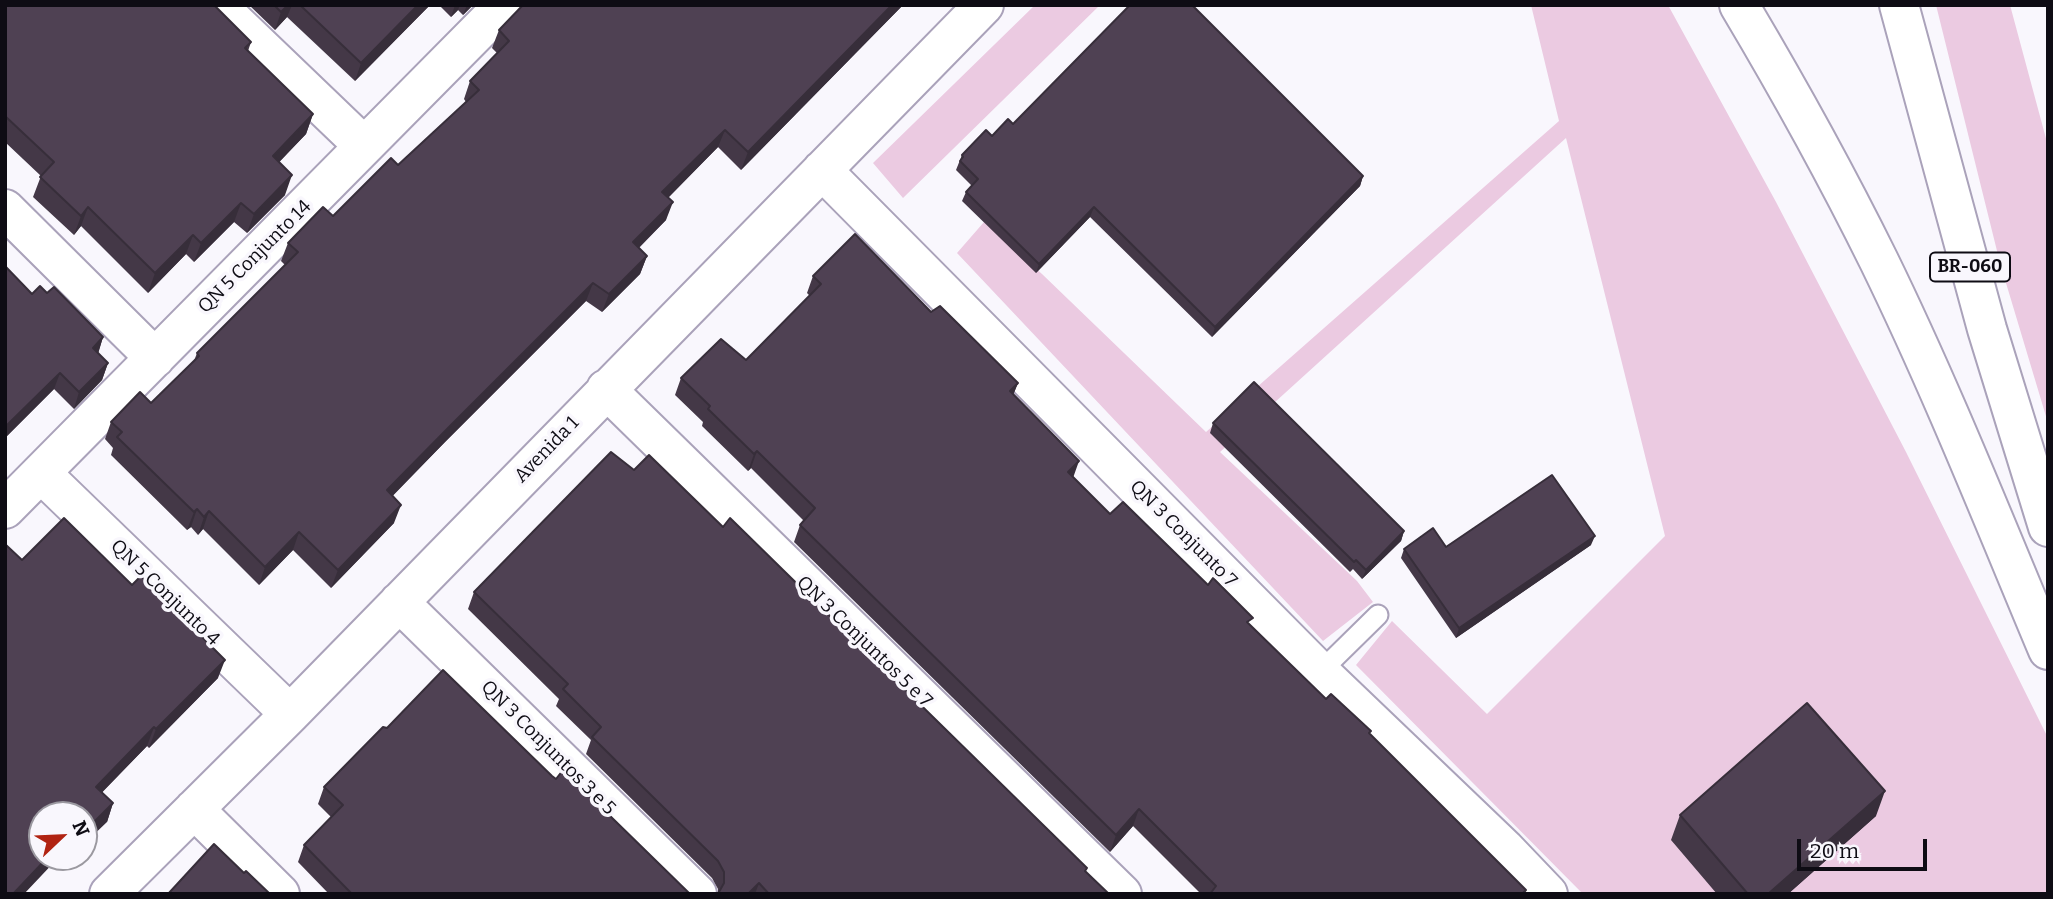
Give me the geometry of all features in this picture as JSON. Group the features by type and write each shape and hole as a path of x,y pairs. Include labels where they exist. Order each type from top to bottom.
{"main road":[{"path":"218,5 364,146"},
{"name":"QN 5 Conjunto 14","path":"5,509 504,5"},
{"name":"Avenida 1","path":"110,894 984,5"},
{"path":"1739,5 1820,148 1879,261 1940,393 2048,650"},
{"name":"BR-060","path":"1899,5 1987,329 2048,527"},
{"name":"QN 3 Conjunto 7","path":"822,170 1320,672 1505,849 1548,894"},
{"path":"5,209 155,358"},
{"name":"QN 3 Conjuntos 5 e 7","path":"606,389 1122,894"},
{"name":"QN 5 Conjunto 4","path":"41,473 289,714"},
{"name":"QN 3 Conjuntos 3 e 5","path":"399,601 697,894"},
{"path":"194,809 280,894"}],"lane":[{"path":"1320,672 1378,615"}],"shaded area":[{"path":"1035,5 1100,5 903,198 873,163"},
{"path":"1531,5 1668,5 1776,202 1906,452 2048,738 2048,894 1583,894 1356,665 1392,621 1487,714 1665,536 1566,138 1220,452 1357,581 1373,602 1323,641 957,253 984,222 1206,432 1559,121"},
{"path":"1936,5 2010,5 2048,146 2048,423 2000,263"}],"building":[{"path":"5,5 214,5 251,42 245,48 313,114 273,156 292,175 254,214 241,203 201,243 193,235 155,273 88,207 81,216 40,177 54,162 5,116"},
{"path":"274,5 288,5 281,12"},
{"path":"300,5 418,5 361,63"},
{"path":"523,5 892,5 748,152 725,130 662,192 673,202 633,242 647,256 609,294 593,283 387,490 401,505 338,570 299,532 265,567 209,511 204,517 197,509 194,512 117,437 122,432 111,422 140,392 151,403 199,356 197,353 298,252 288,243 323,207 333,216 391,158 398,165 479,90 470,81 509,41 499,30"},
{"path":"1130,5 1192,5 1363,176 1215,327 1094,207 1039,264 966,192 978,179 960,161 962,155 986,130 992,136 1008,119 1013,124"},
{"path":"855,234 931,312 940,306 1018,383 1010,391 1079,461 1068,472 1110,514 1123,502 1208,585 1213,578 1253,618 1247,622 1326,699 1331,694 1371,731 1369,733 1526,890 1522,894 1210,894 1216,886 1139,809 1116,835 800,525 815,508 757,451 754,454 681,378 721,339 746,360 821,284 813,276"},
{"path":"5,266 32,294 40,286 47,293 54,287 103,337 93,348 108,363 79,392 60,373 5,427"},
{"path":"1254,382 1404,531 1366,570 1356,560 1354,562 1213,423"},
{"path":"611,452 634,470 649,455 723,527 730,518 1087,868 1085,871 1109,894 769,894 759,883 748,894 716,894 724,883 724,872 718,861 592,737 601,727 563,689 568,684 474,592"},
{"path":"1552,475 1595,536 1459,628 1404,549 1433,528 1446,547"},
{"path":"64,518 132,585 141,576 225,660 96,787 113,803 98,818 98,801 28,801 28,871 35,871 13,894 5,894 5,546 22,560"},
{"path":"443,670 552,776 556,779 563,770 690,894 352,894 304,845 343,805 324,787"},
{"path":"1807,703 1885,791 1768,894 1748,894 1680,815"},
{"path":"214,844 244,873 246,871 270,894 168,894"}]}
